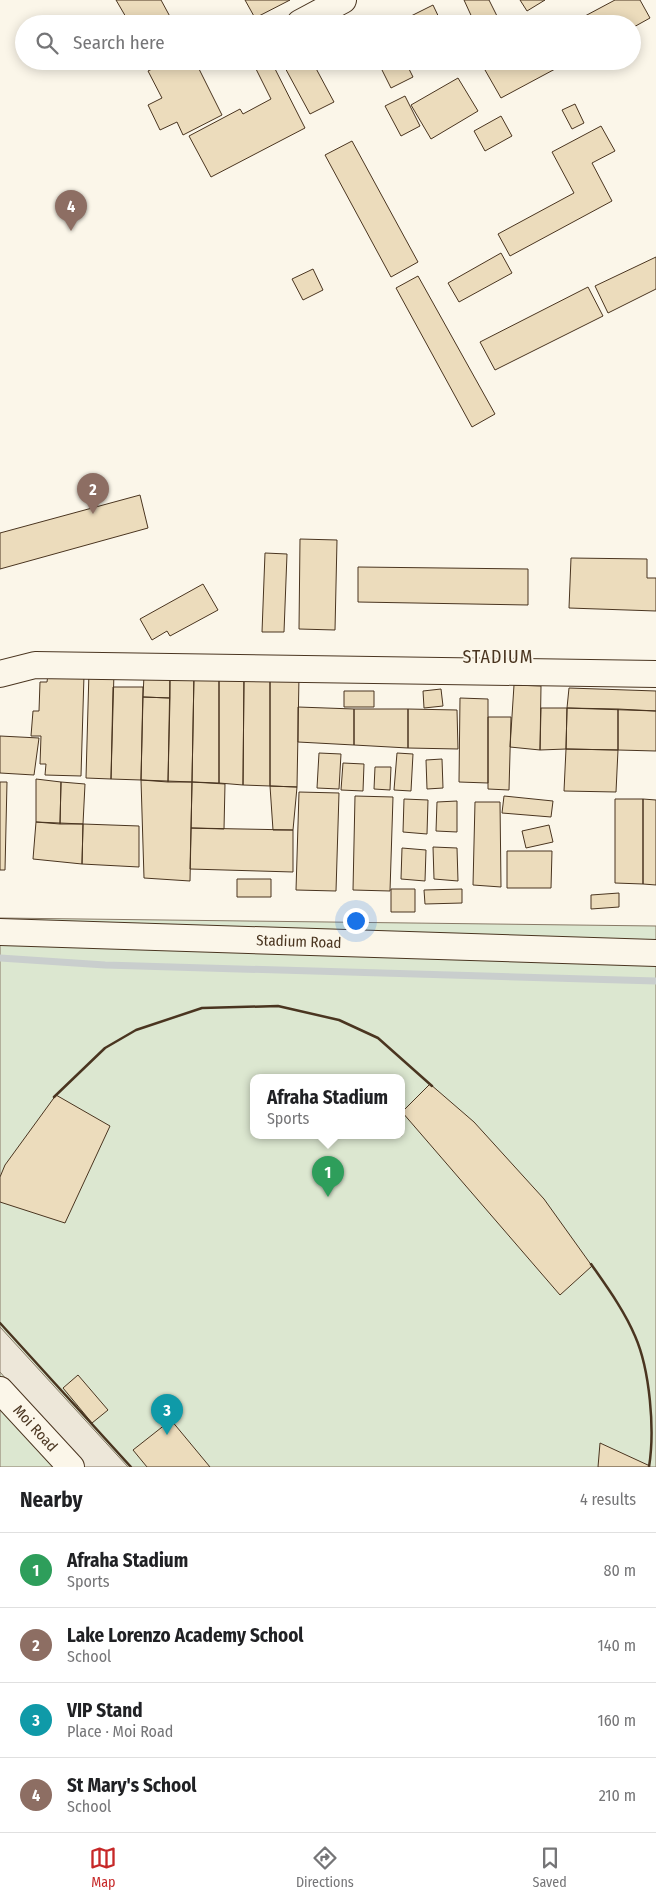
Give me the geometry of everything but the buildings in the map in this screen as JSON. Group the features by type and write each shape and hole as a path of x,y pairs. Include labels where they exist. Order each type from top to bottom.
{"street":[{"path":"315,15 343,0"},
{"path":"0,674 35,665 656,674"},
{"name":"Stadium Road","path":"0,932 656,953"},
{"name":"Moi Road","path":"0,1390 71,1467"}],"green space":[{"path":"0,918 656,926 656,1467 0,1467"}],"shaded area":[{"path":"0,1327 128,1467 83,1467 0,1372"}],"waterway":[{"path":"0,958 105,965 656,981"}],"wall":[{"path":"54,1097 105,1048 136,1030 202,1008 278,1006 339,1020 378,1038 432,1086"},
{"path":"591,1264 626,1317 640,1350 650,1400 651,1452 649,1467"},
{"path":"0,1323 131,1467"}],"place":[{"name":"St Mary's School","path":"71,231"},
{"name":"Lake Lorenzo Academy School","path":"93,514"},
{"name":"Afraha Stadium","path":"328,1197"},
{"name":"VIP Stand","path":"167,1435"}],"district":[{"name":"STADIUM","path":"498,657"}]}
